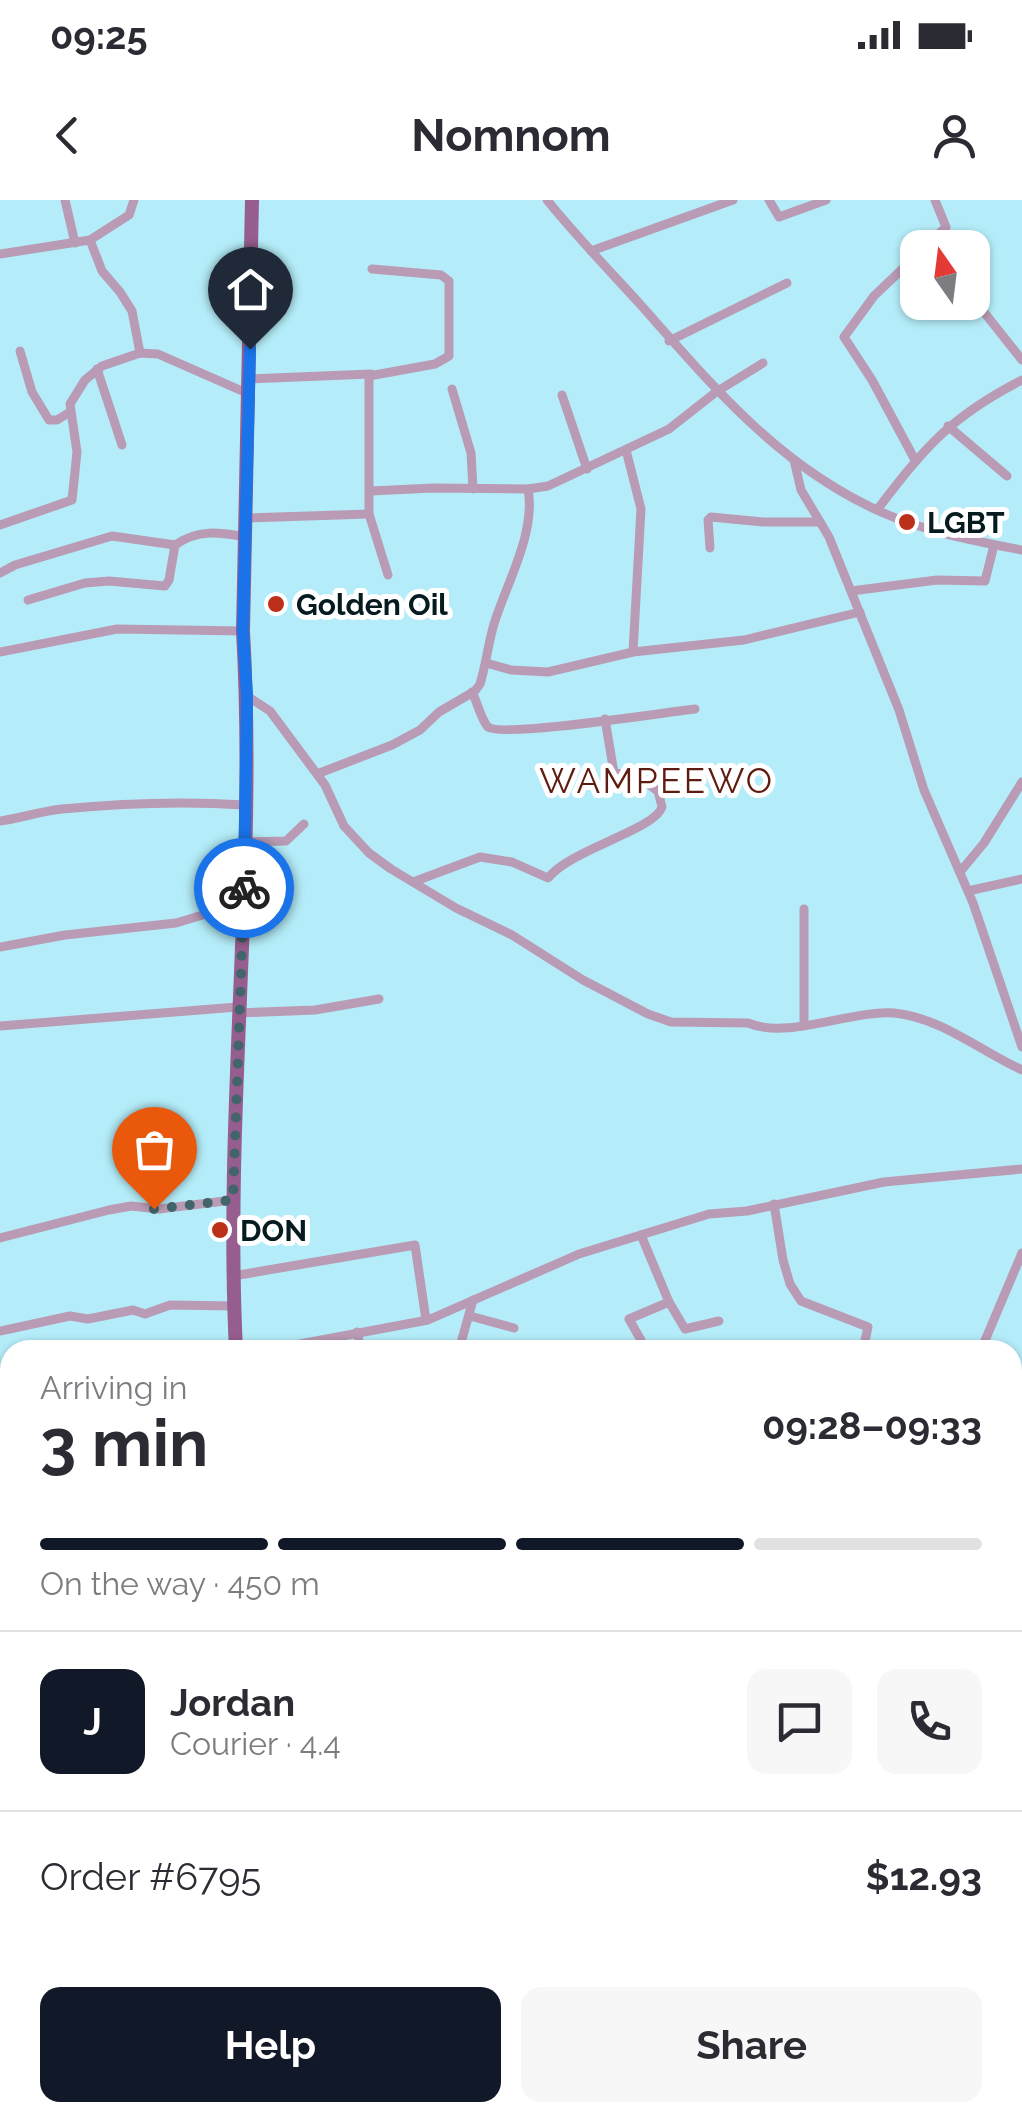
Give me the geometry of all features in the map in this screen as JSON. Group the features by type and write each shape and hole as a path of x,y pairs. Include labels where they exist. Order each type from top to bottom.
{"main road":[{"path":"236,1340 233,1200 244,914 247,696 243,631 252,200"}],"street":[{"path":"64,200 76,243"},
{"path":"0,254 90,240 130,215 134,200"},
{"path":"547,200 716,392 794,460 878,510 944,533 1022,550"},
{"path":"591,251 733,200"},
{"path":"768,200 779,217 826,200"},
{"path":"935,200 946,226 942,230"},
{"path":"90,240 102,272 132,311 140,353"},
{"path":"0,526 72,500 77,452 70,412 73,395 97,369 140,353 158,354 249,387 371,374 445,360 450,352 447,278 372,269"},
{"path":"900,271 874,296 844,336 915,460"},
{"path":"669,341 787,283"},
{"path":"990,320 1022,360"},
{"path":"20,351 32,392 48,420 57,420 70,412"},
{"path":"371,491 528,489 558,482 676,425 716,392 763,364"},
{"path":"97,369 122,444"},
{"path":"371,374 370,514 388,576"},
{"path":"878,510 915,460 948,426 971,408 1022,380"},
{"path":"452,389 471,453 473,489"},
{"path":"562,395 587,469"},
{"path":"948,426 1007,476"},
{"path":"626,450 641,509 633,652"},
{"path":"794,460 800,490 820,522 851,590 898,710 924,790 968,890 1022,1047"},
{"path":"317,774 420,730 480,684 495,622 527,526 528,489"},
{"path":"248,518 370,514"},
{"path":"710,548 711,517 820,522"},
{"path":"0,573 112,536 175,545 189,535 204,532 247,537"},
{"path":"851,590 937,580 985,581 994,544"},
{"path":"28,600 86,583 164,586 169,580 175,545"},
{"path":"486,662 512,670 548,672 633,652 744,640 860,612"},
{"path":"0,652 117,628 243,631"},
{"path":"472,692 485,722 498,730 556,728 696,710"},
{"path":"247,696 270,711 325,785 344,826 369,853 413,882 648,1014 684,1023 748,1023 756,1027 885,1013 905,1015 952,1033 1022,1070"},
{"path":"413,882 480,857 512,862 548,878 580,853 654,820 662,808 658,791 636,775 614,772 604,719"},
{"path":"960,872 984,843 1022,782"},
{"path":"0,821 58,810 122,805 245,805"},
{"path":"245,842 286,841 304,824"},
{"path":"968,890 1022,879"},
{"path":"804,909 804,1024"},
{"path":"0,947 176,923 206,914 244,914"},
{"path":"0,1026 238,1010 314,1010 379,1000"},
{"path":"317,1340 426,1320 578,1254 709,1214 747,1212 884,1182 1022,1169"},
{"path":"0,1238 131,1206 160,1209 233,1200"},
{"path":"774,1204 783,1260 790,1284 801,1301 868,1327 865,1340"},
{"path":"641,1235 685,1329 720,1320"},
{"path":"234,1276 415,1244 426,1320"},
{"path":"985,1340 1022,1253"},
{"path":"464,1340 473,1300"},
{"path":"641,1340 629,1319 670,1302"},
{"path":"0,1331 70,1316 88,1319 133,1310 145,1314 170,1305 234,1306"},
{"path":"470,1316 514,1328"},
{"path":"356,1332 358,1340"}],"way so far":[{"path":"154,1209 233,1200 244,888"}],"place":[{"name":"LGBT","path":"907,522"},
{"name":"Golden Oil","path":"276,604"},
{"name":"DON","path":"220,1230"}],"district":[{"name":"WAMPEEWO","path":"657,780"}],"route":[{"path":"244,888 247,696 243,631 250,349"}]}
